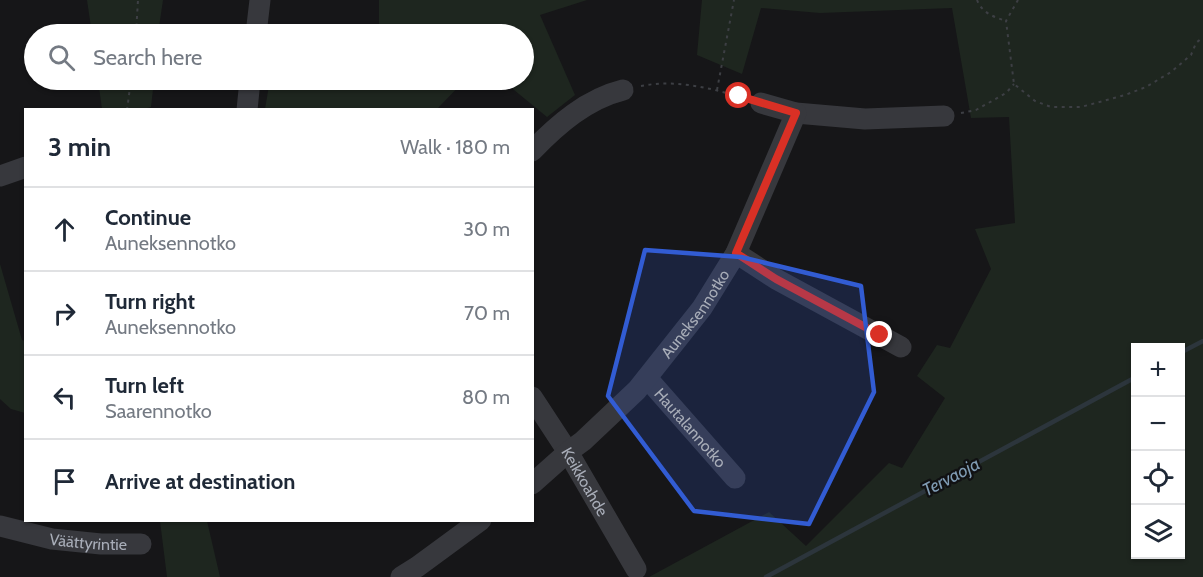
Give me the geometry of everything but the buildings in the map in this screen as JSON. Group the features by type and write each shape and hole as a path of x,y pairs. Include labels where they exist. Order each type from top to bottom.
{"street":[{"path":"257,24 260,0"},
{"path":"247,108 249,90"},
{"path":"534,149 563,121 608,94 623,90"},
{"path":"761,103 796,113 865,119 944,116"},
{"name":"Auneksennotko","path":"534,482 583,441 637,390 702,308 736,253 796,113"},
{"path":"0,176 24,168"},
{"path":"736,253 776,279 901,347"},
{"name":"Hautalannotko","path":"647,378 735,478"},
{"name":"Keikkoahde","path":"534,400 568,452 636,569"},
{"path":"401,577 479,522"},
{"name":"Väättyrintie","path":"0,526 52,539 101,544 141,544"}],"path":[{"path":"137,24 138,0"},
{"path":"717,90 734,0"},
{"path":"977,0 984,11 1006,21"},
{"path":"1018,0 1006,21 1014,84 1035,101 1051,107 1082,107 1146,87 1171,72 1191,55 1196,43 1203,37"},
{"path":"623,90 655,84 687,84 761,103"},
{"path":"944,116 976,110 1006,93 1014,84"},
{"path":"127,108 129,90"}],"highlighted area":[{"path":"645,250 741,257 861,286 874,392 809,524 694,511 608,396"}],"shaded area":[{"path":"87,0 163,0 159,24 91,24"},
{"path":"379,0 587,0 540,15 575,95 547,117 514,90 534,90 534,24 379,24"},
{"path":"702,0 1203,0 1203,577 649,577 769,512 806,546 889,463 902,468 945,398 917,376 937,345 950,348 991,269 975,229 1015,223 1009,117 971,118 952,8 820,13 761,8 742,74 697,55"},
{"path":"99,90 153,90 151,107 102,108"},
{"path":"268,90 455,90 438,108 265,108"},
{"path":"0,264 24,341 24,413 11,409 0,399"},
{"path":"160,522 207,522 220,577 167,577"}],"waterway":[{"name":"Tervaoja","path":"1185,350 1203,341"},
{"name":"Tervaoja","path":"766,577 1131,380"}],"route":[{"path":"739,96 796,113 736,253 776,279 880,335"}]}
